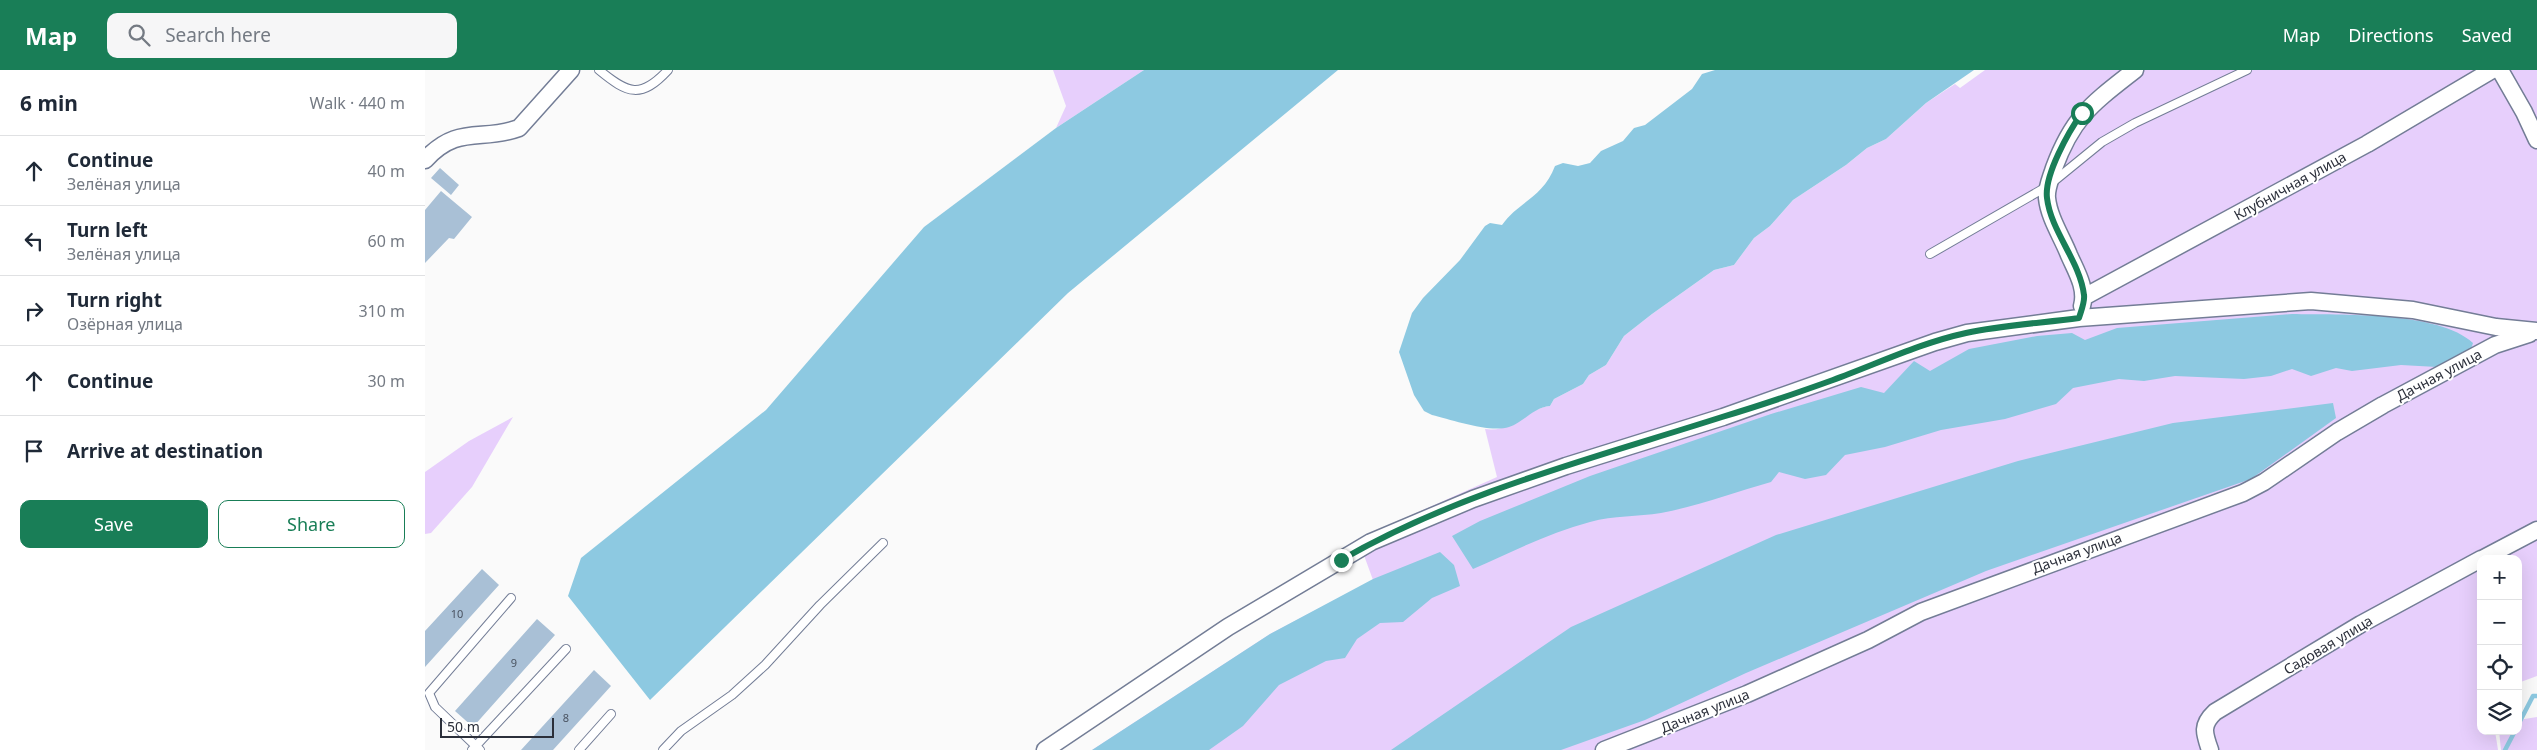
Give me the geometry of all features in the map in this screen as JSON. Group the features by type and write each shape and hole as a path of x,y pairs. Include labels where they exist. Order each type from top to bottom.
{"street":[{"path":"425,160 449,140 465,135 519,128 571,70"},
{"path":"2079,318 2084,297 2081,283 2050,210 2047,197 2048,186 2072,128 2082,113 2135,70"},
{"name":"Клубничная улица","path":"2084,297 2367,144 2492,70"},
{"path":"2500,70 2524,112 2537,140"},
{"path":"1045,750 1228,627 1371,542 1473,499 1566,466 1723,417 1935,342 1967,333 2079,318 2311,301 2413,310 2496,327 2537,331"},
{"name":"Дачная улица","path":"1604,750 1747,694 1868,640 1921,612 2243,492 2263,482 2337,432 2383,404 2495,346 2537,331"},
{"name":"Садовая улица","path":"2489,555 2537,530"},
{"name":"Садовая улица","path":"2210,750 2203,731 2208,719 2215,712 2361,624 2477,561"}],"lane":[{"path":"599,70 621,86 633,90 644,90 655,84 667,70"},
{"path":"1930,254 2048,186 2083,156 2127,128 2167,106 2247,70"},
{"path":"663,750 681,731 732,695 765,664 820,605 883,543"},
{"path":"511,598 429,692 435,707 476,749 566,649"},
{"path":"579,750 611,714"}],"shaded area":[{"path":"1053,70 1144,70 1056,128 1066,106"},
{"path":"1985,70 2537,70 2537,676 2522,682 2522,555 2477,555 2477,735 2496,735 2498,750 1092,750 1270,634 1373,580 1358,539 1497,477 1485,429 1495,429 1512,424 1535,411 1550,406 1554,399 1583,384 1589,375 1606,365 1624,336 1714,270 1734,265 1754,238 1770,226 1793,200 1846,165 1867,148 1886,139 1926,103 1955,84 1960,88"},
{"path":"513,417 472,487 431,533 425,534 425,472 469,441"},
{"path":"2537,717 2537,750 2501,750 2499,735 2522,735 2522,719"}],"water":[{"path":"1144,70 1338,70 1068,293 650,700 568,596 581,558 766,410 924,227 1056,128"},
{"path":"1715,70 1974,70 1926,103 1886,139 1867,148 1846,165 1793,200 1770,226 1754,238 1734,265 1714,270 1652,314 1624,336 1606,365 1589,375 1583,384 1554,399 1550,406 1539,409 1514,425 1501,428 1471,425 1432,415 1424,411 1414,395 1399,352 1412,313 1423,298 1460,260 1485,226 1490,223 1502,225 1544,185 1555,166 1563,163 1578,166 1590,163 1601,151 1623,141 1634,128 1645,125 1692,89 1702,74"},
{"path":"2292,314 2361,315 2413,320 2437,325 2457,333 2473,343 2470,352 2437,367 2401,365 2352,371 2336,368 2311,376 2292,369 2271,376 2244,379 2175,376 2144,381 2119,379 2073,388 2056,404 2005,419 1941,430 1885,447 1845,455 1826,475 1805,479 1779,472 1771,482 1689,507 1661,513 1608,518 1590,522 1545,537 1473,569 1452,536 1480,521 1590,476 1771,414 1861,387 1884,393 1914,361 1930,371 1969,349 2037,336 2072,333 2085,340 2117,328"},
{"path":"2333,403 2336,418 2251,479 1986,571 1746,673 1645,720 1561,750 1391,750 1571,627 1776,535 2018,461 2173,423"},
{"path":"1440,552 1454,565 1460,586 1432,598 1403,622 1380,623 1357,639 1345,658 1326,661 1279,685 1243,726 1209,750 1092,750 1270,634 1373,579"}],"building":[{"path":"440,168 459,185 451,195 431,178"},
{"path":"441,191 472,217 454,239 449,238 425,263 425,210"},
{"path":"482,569 499,585 425,667 425,631"},
{"path":"537,619 555,635 473,727 455,711"},
{"path":"594,670 611,686 553,750 521,750"}],"waterway":[{"path":"2522,717 2533,696 2537,696"},
{"path":"2505,750 2513,735"}],"route":[{"path":"1341,560 1371,542 1473,499 1566,466 1833,380 1935,342 1967,333 2079,318 2084,297 2081,283 2050,210 2047,197 2048,186 2057,159 2072,128 2082,113"}]}
